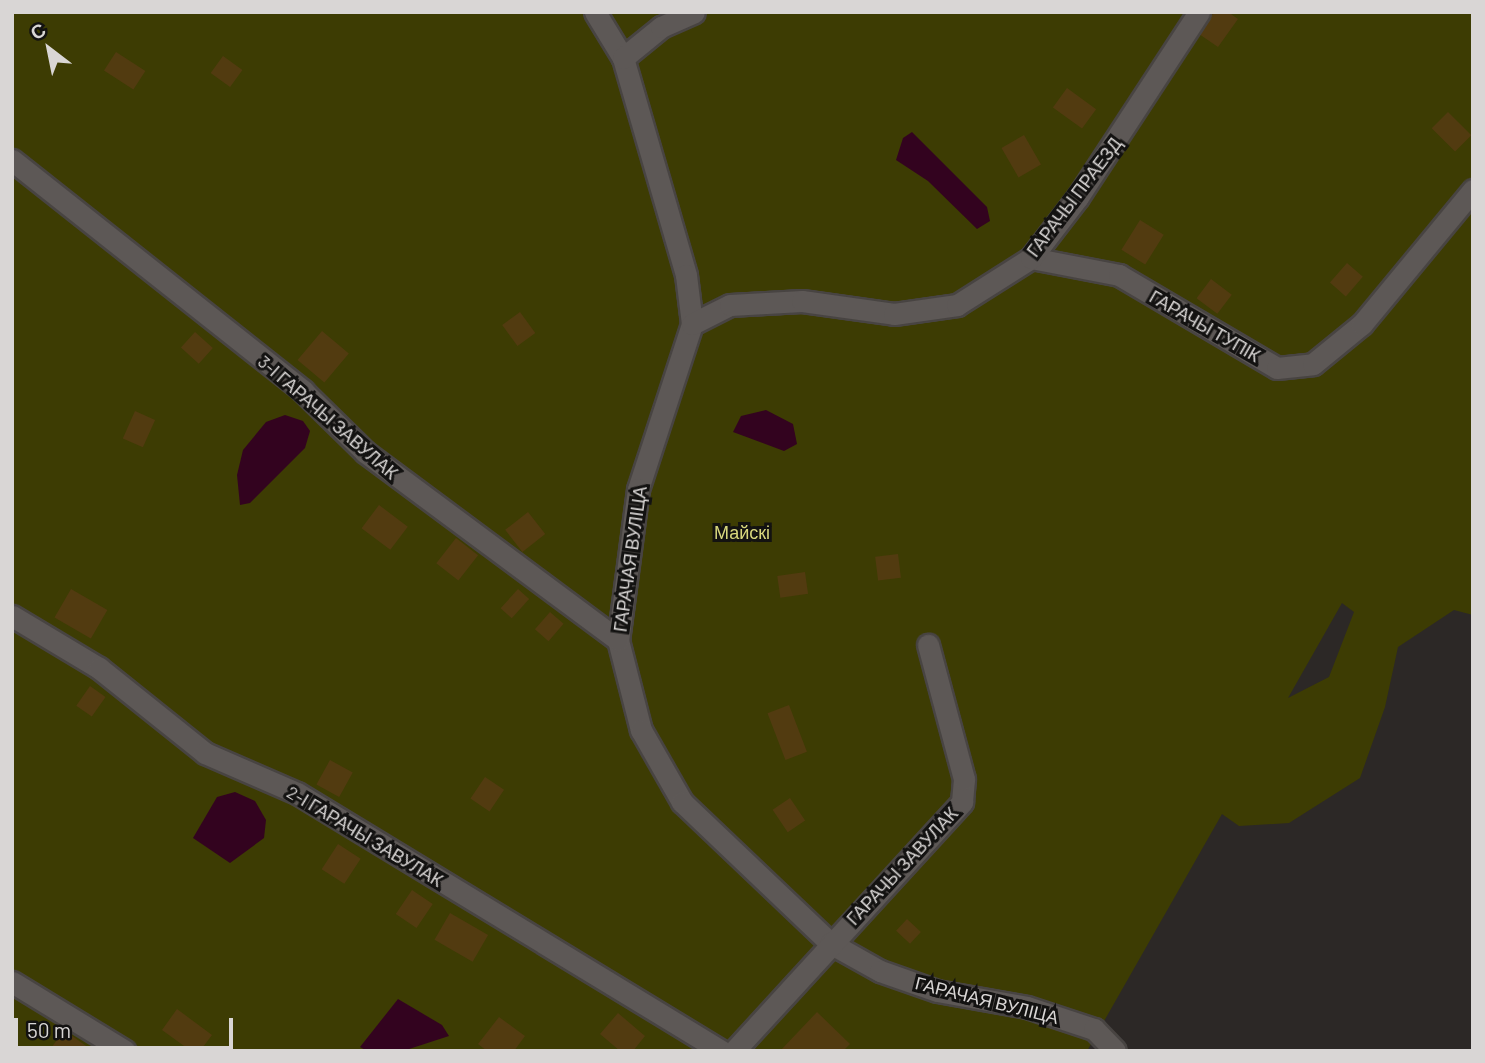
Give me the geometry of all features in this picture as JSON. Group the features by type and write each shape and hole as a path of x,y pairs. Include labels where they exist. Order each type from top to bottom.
{"street":[{"name":"ГАРАЧАЯ ВУЛІЦА","path":"595,12 623,58 686,275 692,324 638,489 618,640 641,730 682,802 830,943 880,971 937,991 1027,1007 1094,1029 1115,1051"},
{"path":"623,58 661,27 694,12"},
{"name":"ГАРАЧЫ ПРАЕЗД","path":"692,324 730,305 802,301 894,314 957,305 1031,258 1078,197 1199,12"},
{"name":"3-І ГАРАЧЫ ЗАВУЛАК","path":"12,160 303,391 365,452 618,640"},
{"name":"ГАРАЧЫ ТУПІК","path":"1031,258 1119,275 1277,368 1313,365 1363,324 1473,190"},
{"name":"2-І ГАРАЧЫ ЗАВУЛАК","path":"12,616 99,668 205,753 297,793 722,1051"},
{"name":"ГАРАЧЫ ЗАВУЛАК","path":"734,1051 961,802 964,779 928,645"},
{"path":"12,982 125,1051"}],"green space":[{"name":"Майскі","path":"12,12 1473,12 1473,615 1454,610 1398,647 1385,707 1360,778 1289,823 1239,826 1222,814 1087,1051 12,1051","holes":["1342,603 1354,612 1329,677 1288,698"]}],"shaded area":[{"path":"912,132 987,207 990,221 977,229 928,181 896,160 903,138"},
{"path":"766,410 793,424 797,444 784,451 733,432 741,416"},
{"path":"285,415 303,421 310,431 305,448 250,503 240,505 237,475 243,450 266,422"},
{"path":"235,792 255,801 266,820 264,838 230,863 193,838 217,797"},
{"path":"398,999 442,1025 449,1036 406,1050 367,1051 360,1047"}],"building":[{"path":"1214,12 1228,12 1238,19 1218,47 1199,34"},
{"path":"116,52 145,71 133,90 104,70"},
{"path":"223,56 242,70 230,87 211,73"},
{"path":"1067,88 1096,109 1082,129 1053,107"},
{"path":"1448,112 1471,135 1455,152 1432,128"},
{"path":"1024,135 1041,164 1018,177 1001,148"},
{"path":"1140,220 1164,235 1145,265 1121,250"},
{"path":"1347,263 1363,277 1346,296 1330,283"},
{"path":"1211,279 1232,295 1217,314 1197,298"},
{"path":"520,312 535,333 517,346 502,325"},
{"path":"322,331 349,353 324,383 298,360"},
{"path":"195,332 213,348 199,364 181,348"},
{"path":"135,411 155,420 143,447 123,438"},
{"path":"379,505 408,527 390,550 362,528"},
{"path":"528,512 545,534 522,552 505,530"},
{"path":"456,538 478,555 458,580 436,563"},
{"path":"898,554 901,578 878,581 875,557"},
{"path":"805,572 808,594 780,598 777,576"},
{"path":"71,589 107,610 91,639 54,618"},
{"path":"518,589 529,599 512,618 501,608"},
{"path":"550,612 564,624 548,641 535,629"},
{"path":"90,686 106,697 92,717 76,706"},
{"path":"789,705 807,752 785,760 768,713"},
{"path":"330,760 353,773 339,797 316,784"},
{"path":"485,777 504,790 490,811 470,799"},
{"path":"790,798 805,820 788,832 773,810"},
{"path":"338,844 361,859 344,884 322,869"},
{"path":"412,890 433,904 417,928 396,914"},
{"path":"450,913 488,935 473,962 434,940"},
{"path":"907,919 921,932 910,944 896,931"},
{"path":"177,1009 212,1035 200,1051 191,1051 162,1030"},
{"path":"817,1012 850,1044 843,1051 780,1051"},
{"path":"618,1013 645,1036 633,1051 620,1051 600,1034"},
{"path":"499,1017 525,1036 514,1051 487,1051 478,1044"},
{"path":"64,1030 93,1051 49,1051"}]}
